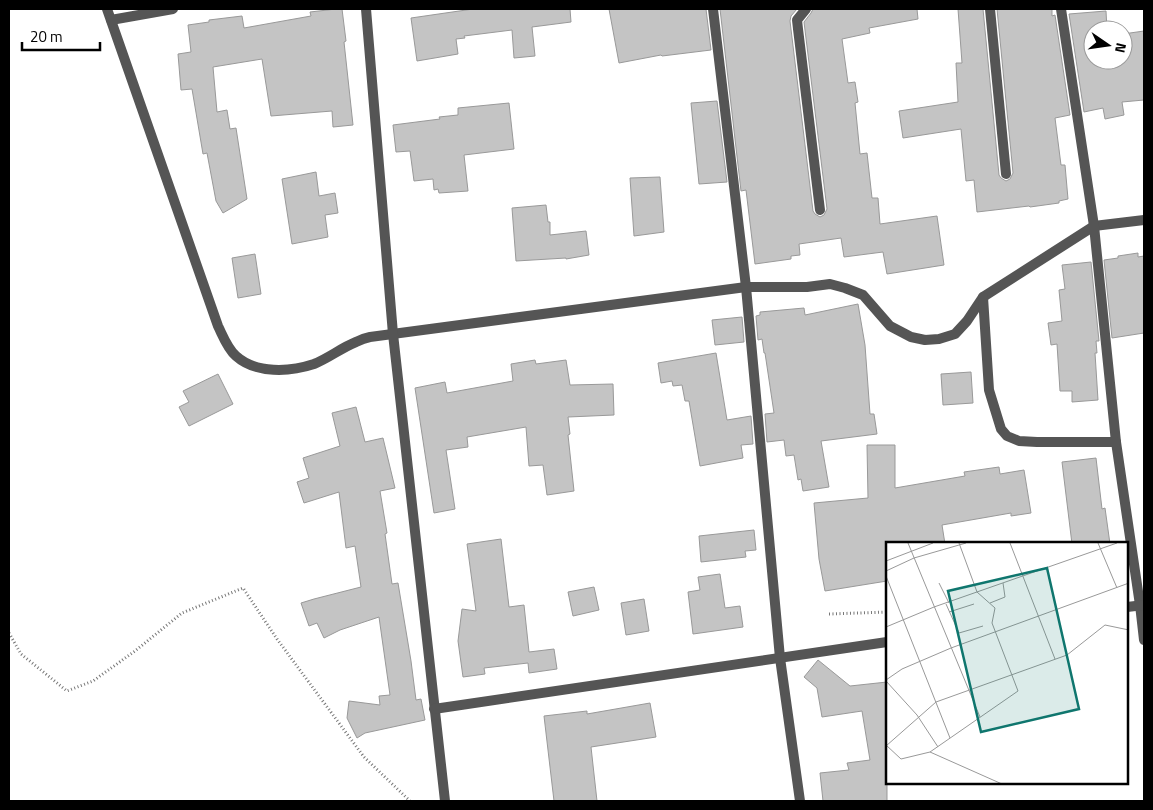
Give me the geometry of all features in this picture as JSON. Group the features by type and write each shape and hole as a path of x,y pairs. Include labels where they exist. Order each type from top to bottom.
{"street":[{"path":"107,9 218,326 225,342 235,355 247,364 257,368 275,370 314,364 354,343 370,337 746,288 807,287 830,284 863,295 890,326 911,337 925,340 939,339 955,334 967,321 983,297 1094,226 1144,220"},
{"path":"111,20 173,9"},
{"path":"366,9 393,334 444,801"},
{"path":"713,9 746,288 780,658 800,801"},
{"path":"806,9 797,20 820,210"},
{"path":"990,9 1006,174"},
{"path":"1061,9 1094,226 1116,442 1142,605 1144,640"},
{"path":"983,297 989,390 1001,429 1007,436 1019,441 1037,442 1116,442"},
{"path":"1128,607 1142,605"},
{"path":"434,709 886,642"}],"path":[{"path":"9,633 21,654 67,691 93,681 135,651 182,613 243,588 277,639 364,758 410,801"},
{"path":"830,614 886,612"}],"building":[{"path":"342,9 353,125 333,127 332,111 271,116 262,59 213,67 217,112 227,110 230,129 236,128 247,199 223,213 216,201 207,153 203,154 192,89 181,90 178,54 191,52 188,25 242,16 244,28 311,16 310,12"},
{"path":"473,9 570,9 571,22 532,27 535,56 514,58 512,30 464,36 465,38 456,39 458,54 417,61 411,18"},
{"path":"609,9 706,9 711,50 661,55 619,63"},
{"path":"720,9 797,9 791,16 790,21 813,211 820,217 824,215 827,209 804,22 813,9 917,9 918,19 869,28 870,33 842,39 848,83 855,82 858,102 855,103 860,154 867,153 872,198 878,198 880,224 937,216 944,265 887,274 883,252 844,257 841,238 799,244 800,255 791,256 791,259 755,264 746,190 741,191"},
{"path":"958,9 983,9 999,175 1006,181 1010,179 1013,173 997,9 1052,9 1052,16 1055,15 1070,115 1055,118 1061,165 1065,165 1068,199 1059,201 1059,203 977,212 974,180 966,181 961,129 903,138 899,111 958,102 956,63 962,63"},
{"path":"1106,11 1106,20 1083,20 1083,70 1133,70 1133,33 1144,31 1144,100 1122,102 1124,115 1105,119 1103,108 1084,112 1069,14"},
{"path":"717,101 727,182 699,184 691,103"},
{"path":"509,103 514,149 464,155 468,191 439,193 438,189 434,190 433,179 414,181 410,151 396,152 393,125 458,115 458,108"},
{"path":"316,172 319,196 335,193 338,213 325,215 328,237 292,244 282,179"},
{"path":"660,177 664,232 634,236 630,178"},
{"path":"546,205 548,222 550,222 550,235 586,231 589,255 566,259 516,261 512,208"},
{"path":"1138,253 1138,257 1144,256 1144,333 1112,338 1104,260"},
{"path":"255,254 261,294 238,298 232,258"},
{"path":"1091,262 1099,341 1096,341 1097,353 1095,353 1098,400 1072,402 1072,391 1060,391 1057,344 1051,345 1048,323 1062,321 1059,290 1065,289 1062,265"},
{"path":"858,304 865,345 870,414 874,414 877,434 821,441 829,487 803,491 801,479 798,480 794,455 786,456 784,440 767,442 765,414 774,413 762,339 758,340 756,316 760,315 760,312 804,308 805,315"},
{"path":"742,317 744,342 715,345 712,320"},
{"path":"716,353 727,420 751,416 753,444 741,445 743,458 700,466 689,401 685,401 682,385 673,386 672,381 661,383 658,363"},
{"path":"535,360 536,364 566,360 570,385 613,384 614,415 568,417 574,491 547,495 543,465 529,466 526,427 467,437 468,447 446,450 455,509 434,513 415,388 445,382 447,393 513,381 511,364"},
{"path":"971,372 973,403 943,405 941,374"},
{"path":"218,374 233,404 189,426 179,407 189,402 183,391"},
{"path":"356,407 365,442 383,438 395,488 380,491 387,533 385,534 392,584 398,583 416,700 421,699 425,720 365,733 357,738 347,718 349,701 380,705 379,696 390,695 379,617 340,630 324,638 317,623 309,626 301,603 361,587 355,546 346,548 339,492 304,503 297,482 309,478 303,458 340,446 332,413"},
{"path":"867,445 895,445 895,488 965,476 964,472 999,467 1000,474 1024,470 1031,513 1011,516 1011,513 942,525 945,542 886,542 886,581 825,591 819,559 814,503 868,498"},
{"path":"1096,458 1102,509 1105,508 1110,542 1072,542 1062,462"},
{"path":"754,530 756,550 745,551 746,557 701,562 699,536"},
{"path":"501,539 509,607 524,605 529,652 554,649 557,669 529,673 528,663 484,668 485,674 463,677 458,641 462,609 476,611 467,544"},
{"path":"720,574 725,608 740,606 743,627 693,634 688,592 700,590 698,577"},
{"path":"594,587 599,610 573,616 568,592"},
{"path":"644,599 649,631 626,635 621,603"},
{"path":"818,660 850,686 886,682 887,801 823,801 820,773 849,770 847,763 870,760 862,711 822,717 817,688 804,677"},
{"path":"650,703 656,737 591,747 597,801 554,801 544,716 587,711 587,714"}]}
